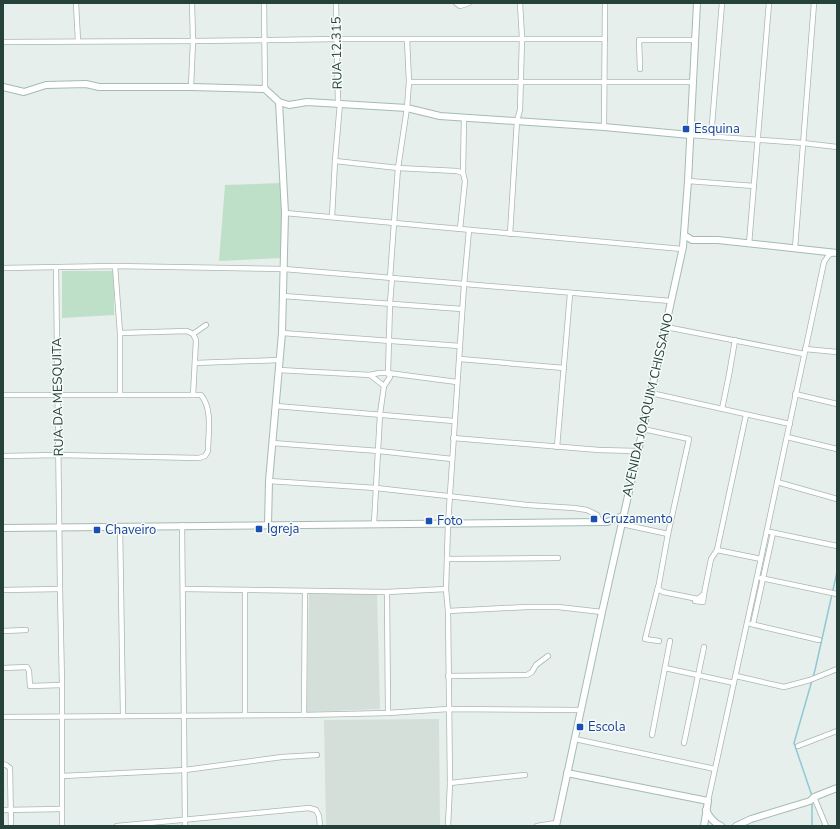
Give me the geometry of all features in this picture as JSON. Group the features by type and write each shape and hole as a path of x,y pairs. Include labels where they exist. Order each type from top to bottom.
{"street":[{"path":"76,3 78,42"},
{"path":"191,87 192,3"},
{"path":"264,3 265,89"},
{"name":"RUA 12.315","path":"332,217 339,103 336,3"},
{"path":"456,3 460,6 468,3"},
{"path":"510,234 517,121 520,110 522,38 520,3"},
{"path":"604,128 605,3"},
{"name":"AVENIDA JOAQUIM CHISSANO","path":"556,824 637,451 666,327 682,248 688,181 696,3"},
{"path":"711,137 722,3"},
{"path":"749,244 769,3"},
{"path":"795,248 814,3"},
{"path":"3,42 192,41 338,38 605,38"},
{"path":"374,524 380,414 384,386 390,377 388,373 394,222 398,168 407,108 409,82 407,39"},
{"path":"640,69 639,40 695,40"},
{"path":"409,82 692,82"},
{"path":"3,87 24,92 46,85 86,84 99,87 265,89 279,102 288,105 307,102 407,108 440,116 803,143 837,147"},
{"path":"268,525 269,481 282,333 284,269 285,213 279,102"},
{"path":"460,229 465,181 463,173 464,117"},
{"path":"335,161 398,168 457,171 463,173"},
{"path":"688,181 754,186"},
{"path":"285,213 682,248 692,243 724,242 835,253"},
{"path":"448,826 450,783 448,611 446,589 448,524 454,421 460,359 462,309 469,230"},
{"path":"684,235 692,240 718,240 724,242"},
{"path":"817,251 824,258 824,262"},
{"path":"704,826 706,810 824,262 829,255 835,253"},
{"path":"115,266 120,333 120,394"},
{"path":"3,268 115,266 284,269 570,294 671,301"},
{"name":"RUA DA MESQUITA","path":"56,267 62,685 62,826"},
{"path":"557,447 570,294"},
{"path":"283,296 462,309"},
{"path":"193,334 206,325"},
{"path":"666,327 804,352 837,352"},
{"path":"120,333 187,331 193,334 196,340 194,394"},
{"path":"282,333 460,346"},
{"path":"722,409 735,340"},
{"path":"460,359 564,368"},
{"path":"195,363 280,360"},
{"path":"279,370 370,375 388,373 457,382"},
{"path":"370,375 384,386"},
{"path":"651,393 790,424"},
{"path":"3,395 194,394 201,395 206,400 209,408 208,451 205,456 199,458 58,455 3,456"},
{"path":"795,394 837,404"},
{"path":"276,406 454,421"},
{"path":"656,593 703,602 711,559 717,550 746,415"},
{"path":"643,429 689,439 668,534 658,589 664,592 698,599 704,594"},
{"path":"787,437 837,449"},
{"path":"453,438 557,447 637,451"},
{"path":"272,443 379,451 452,459"},
{"path":"269,481 376,488 450,495 527,505 587,510 598,515 601,522"},
{"path":"777,482 837,499"},
{"path":"601,522 624,516"},
{"path":"3,528 601,522 614,525 620,531"},
{"path":"622,524 668,534"},
{"path":"120,526 123,715"},
{"path":"182,526 185,826"},
{"path":"766,531 837,546"},
{"path":"753,624 773,533"},
{"path":"717,550 761,559"},
{"path":"447,559 558,558"},
{"path":"757,577 836,594"},
{"path":"659,583 644,639 659,641"},
{"path":"3,590 60,589"},
{"path":"183,589 387,592 446,589"},
{"path":"245,590 245,715"},
{"path":"304,715 305,591"},
{"path":"387,592 388,713"},
{"path":"448,611 527,607 563,608 602,612"},
{"path":"747,623 819,640"},
{"path":"3,631 26,630"},
{"path":"652,735 670,641"},
{"path":"684,743 704,647"},
{"path":"448,676 527,675 532,672 536,664 548,656"},
{"path":"3,668 27,667 29,671 30,686 62,685"},
{"path":"666,668 734,683"},
{"path":"736,676 784,687 810,680 837,669"},
{"path":"3,717 123,715 304,715 388,713 448,709 580,710"},
{"path":"798,746 837,731"},
{"path":"575,739 715,769"},
{"path":"62,776 185,770 282,757 317,755"},
{"path":"3,764 6,764 10,768 11,826"},
{"path":"567,772 708,801"},
{"path":"450,783 525,775"},
{"path":"736,826 751,819 812,799 837,788"},
{"path":"812,799 826,826"},
{"path":"117,826 309,808 316,810 319,816 320,826"},
{"path":"3,810 62,809"},
{"path":"706,810 715,823 721,826"},
{"path":"537,826 556,824"}],"shaded area":[{"path":"309,592 377,594 380,709 307,712"},
{"path":"439,719 440,826 326,826 324,720"}],"green space":[{"path":"281,183 282,258 219,261 225,185"},
{"path":"62,271 114,271 114,315 62,318"}],"waterway":[{"path":"812,796 794,743 815,670 837,572"},
{"path":"812,802 812,826"}],"place":[{"name":"Esquina","path":"686,129"},
{"name":"Cruzamento","path":"594,519"},
{"name":"Foto","path":"429,521"},
{"name":"Igreja","path":"259,529"},
{"name":"Chaveiro","path":"97,530"},
{"name":"Escola","path":"580,727"}]}
